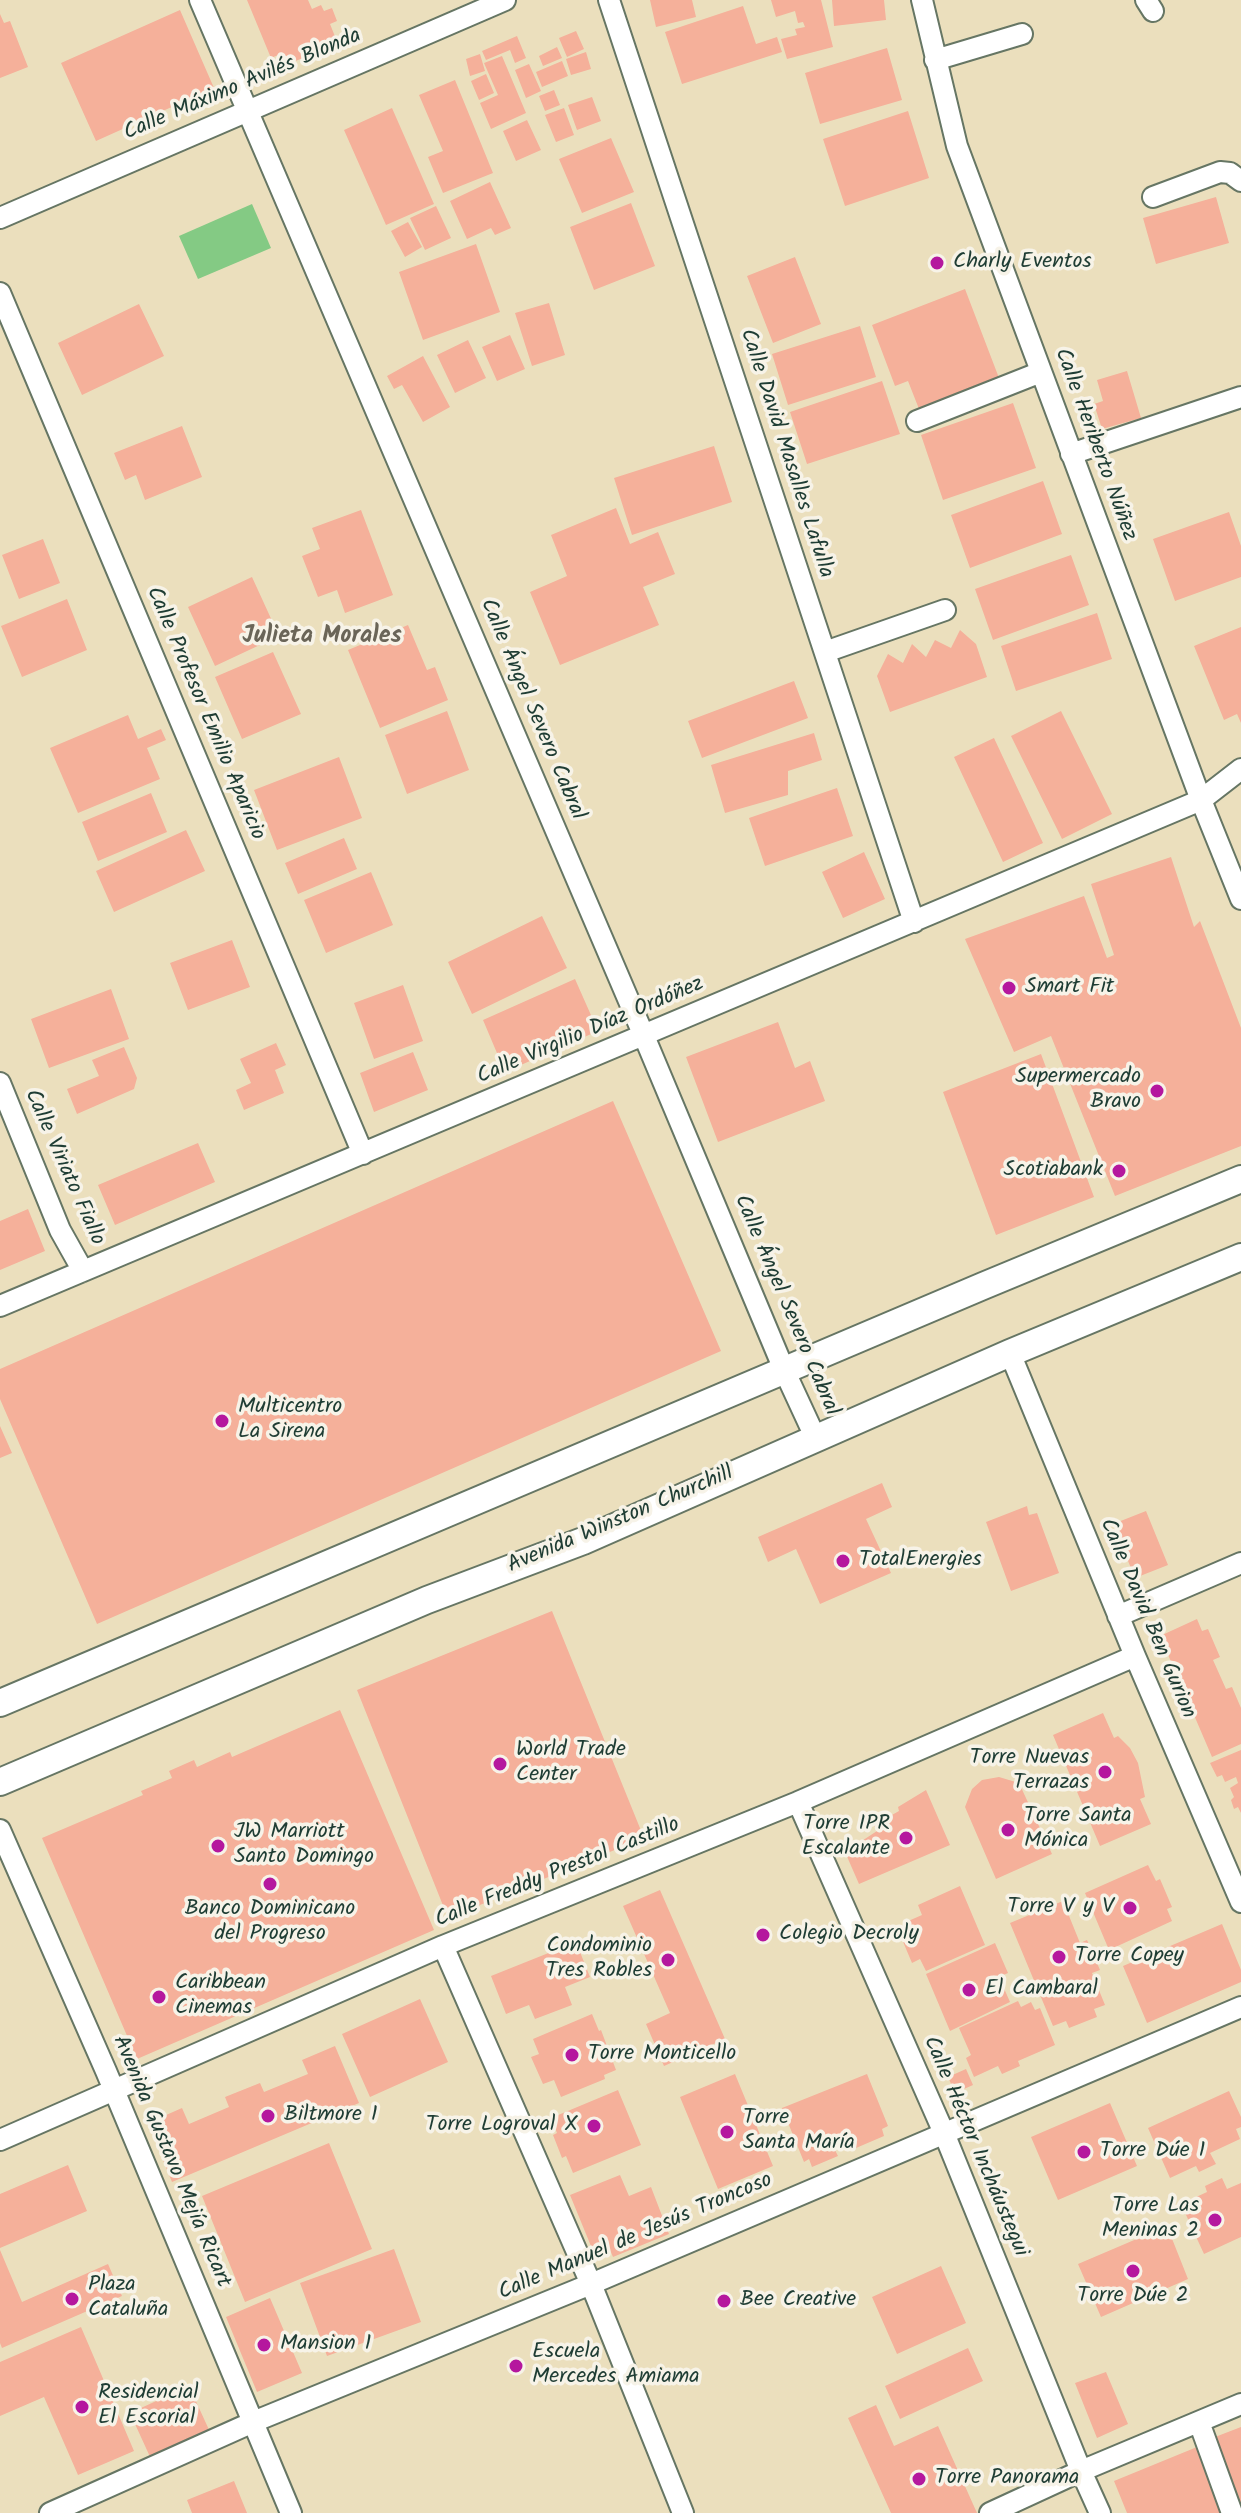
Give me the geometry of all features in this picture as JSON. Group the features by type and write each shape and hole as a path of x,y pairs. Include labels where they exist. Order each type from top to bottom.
{"main road":[{"path":"0,1703 1241,1179"},
{"name":"Avenida Winston Churchill","path":"0,1782 414,1606 583,1541 1010,1353 1241,1257"}],"street":[{"name":"Calle Ángel Severo Cabral","path":"200,0 816,1439"},
{"name":"Calle Máximo Avilés Blonda","path":"0,218 505,0"},
{"name":"Calle David Masalles Lafulla","path":"609,0 914,922"},
{"name":"Calle Heriberto Núñez","path":"922,0 957,146 1201,800 1241,899"},
{"path":"935,60 1022,34"},
{"path":"1153,197 1220,172 1230,173 1241,181"},
{"name":"Calle Profesor Emilio Aparicio","path":"0,293 363,1154"},
{"path":"917,421 1041,372"},
{"path":"1071,454 1241,397"},
{"path":"825,652 945,610"},
{"name":"Calle Virgilio Díaz Ordóñez","path":"0,1306 1201,800 1241,769"},
{"name":"Calle Viriato Fiallo","path":"0,1083 60,1230 83,1271"},
{"name":"Calle David Ben Gurion","path":"1010,1353 1118,1616 1241,1902"},
{"path":"1118,1616 1241,1563"},
{"name":"Calle Freddy Prestol Castillo","path":"0,2140 443,1946 798,1802 1135,1656"},
{"name":"Calle Héctor Incháustegui","path":"798,1802 944,2133 1100,2513"},
{"name":"Avenida Gustavo Mejía Ricart","path":"0,1830 114,2090 291,2513"},
{"path":"443,1946 591,2284 683,2513"},
{"name":"Calle Manuel de Jesús Troncoso","path":"50,2513 253,2422 591,2284 1241,2007"},
{"path":"990,2513 1241,2404"},
{"path":"1199,2422 1232,2513"}],"green space":[{"path":"252,204 271,248 198,279 179,236"}],"building":[{"path":"247,0 308,0 312,9 321,5 324,11 332,8 337,21 330,24 336,39 316,47 318,52 288,64 283,53 271,58"},
{"path":"650,0 692,0 696,17 656,27"},
{"path":"771,0 821,0 833,47 787,59 781,39 797,35 795,29 805,27 803,22 798,23 795,11 776,17"},
{"path":"832,0 884,0 886,20 834,26"},
{"path":"743,6 756,44 777,37 782,52 682,84 665,32"},
{"path":"180,10 214,88 96,141 61,63"},
{"path":"0,14 4,23 10,21 28,67 0,78"},
{"path":"576,31 584,49 567,57 559,38"},
{"path":"517,36 526,58 515,63 510,50 486,60 482,51"},
{"path":"557,47 562,58 543,66 539,56"},
{"path":"887,48 902,100 820,124 805,73"},
{"path":"586,52 591,69 571,75 566,59"},
{"path":"480,54 485,71 470,76 466,59"},
{"path":"502,56 526,113 491,129 480,103 498,95 484,63"},
{"path":"562,61 568,76 542,87 536,72"},
{"path":"529,64 541,91 526,98 515,70"},
{"path":"486,74 494,93 479,100 471,81"},
{"path":"455,80 493,173 443,193 428,157 443,151 419,95"},
{"path":"554,90 560,105 545,111 539,96"},
{"path":"592,97 601,121 577,130 568,105"},
{"path":"392,108 434,204 386,225 344,130"},
{"path":"564,108 574,135 556,142 545,115"},
{"path":"908,111 929,178 845,206 823,139"},
{"path":"527,120 541,150 516,161 503,131"},
{"path":"611,138 634,192 582,213 559,159"},
{"path":"490,182 511,228 495,235 491,228 467,239 450,201"},
{"path":"1216,197 1229,243 1156,264 1143,218"},
{"path":"631,203 655,266 594,290 570,227"},
{"path":"436,206 451,238 425,250 410,218"},
{"path":"408,222 422,247 405,257 391,231"},
{"path":"476,244 500,312 423,340 399,272"},
{"path":"795,257 821,324 773,343 747,276"},
{"path":"965,289 999,378 919,409 908,381 895,386 872,325"},
{"path":"549,303 565,355 532,366 515,313"},
{"path":"139,304 164,356 82,395 58,343"},
{"path":"860,326 876,377 788,405 772,354"},
{"path":"510,335 525,369 497,381 482,347"},
{"path":"468,340 486,378 455,393 437,355"},
{"path":"423,356 450,407 423,422 402,385 394,389 387,376"},
{"path":"1127,371 1141,418 1102,429 1094,404 1103,401 1097,380"},
{"path":"882,381 900,434 807,464 790,412"},
{"path":"1013,403 1036,468 943,500 921,435"},
{"path":"182,426 202,477 145,500 136,475 125,480 114,453"},
{"path":"714,446 732,502 632,535 614,478"},
{"path":"1043,481 1062,534 970,568 951,515"},
{"path":"616,508 630,544 658,532 675,574 643,587 659,625 560,665 530,592 567,576 551,535"},
{"path":"361,510 393,595 345,613 337,590 318,597 302,556 320,549 312,528"},
{"path":"1229,512 1241,546 1241,577 1175,601 1153,539"},
{"path":"43,539 60,583 19,599 2,555"},
{"path":"1071,555 1089,605 993,640 975,589"},
{"path":"252,577 279,636 215,666 188,607"},
{"path":"67,599 87,650 22,677 1,626"},
{"path":"1097,613 1112,659 1016,691 1001,646"},
{"path":"408,625 427,670 435,667 448,700 380,728 348,650"},
{"path":"1241,627 1241,723 1237,714 1224,720 1194,646"},
{"path":"960,630 976,644 987,677 890,712 877,676 888,654 903,663 912,644 926,657 935,640 951,648"},
{"path":"273,652 301,714 242,739 215,677"},
{"path":"794,681 808,718 702,758 688,721"},
{"path":"447,711 469,770 407,794 385,735"},
{"path":"1061,711 1112,814 1062,839 1011,736"},
{"path":"128,715 138,739 161,729 166,740 147,748 160,779 78,813 50,748"},
{"path":"814,733 822,760 788,771 788,795 725,813 711,765"},
{"path":"994,738 1043,843 1003,862 954,757"},
{"path":"339,757 362,818 277,850 254,790"},
{"path":"837,788 853,836 765,866 749,818"},
{"path":"151,793 167,832 98,861 82,822"},
{"path":"186,830 205,871 114,912 96,871"},
{"path":"344,838 357,869 298,894 285,863"},
{"path":"864,852 885,899 843,918 822,872"},
{"name":"Supermercado Bravo","path":"1171,857 1194,927 1200,921 1241,1028 1241,1146 1115,1196 1051,1036 1014,1052 965,939 1084,896 1107,958 1114,955 1091,884"},
{"path":"371,872 393,925 326,953 304,900"},
{"path":"542,916 567,968 472,1014 448,962"},
{"path":"232,940 250,987 188,1010 170,963"},
{"path":"575,979 598,1031 505,1072 483,1020"},
{"path":"403,985 423,1041 374,1059 354,1003"},
{"path":"111,989 129,1039 49,1068 31,1019"},
{"path":"778,1022 795,1068 810,1061 825,1101 718,1142 686,1057"},
{"path":"276,1043 286,1065 275,1070 284,1093 244,1110 236,1090 251,1083 240,1059"},
{"path":"124,1047 137,1078 134,1089 77,1114 67,1089 99,1076 92,1060"},
{"path":"413,1052 428,1090 374,1112 360,1073"},
{"path":"1041,1054 1094,1197 996,1235 943,1092"},
{"path":"613,1101 721,1351 97,1624 0,1399 0,1369"},
{"path":"198,1143 215,1182 115,1225 98,1185"},
{"path":"28,1209 45,1251 0,1270 0,1221"},
{"path":"0,1426 12,1453 0,1458"},
{"path":"882,1483 892,1507 866,1519 891,1573 820,1604 796,1549 768,1562 758,1537"},
{"path":"1027,1506 1029,1515 1037,1513 1059,1573 1011,1591 986,1522"},
{"path":"1146,1511 1168,1565 1135,1578 1113,1524"},
{"name":"World Trade Center","path":"552,1611 644,1838 448,1918 357,1690"},
{"path":"1197,1619 1202,1631 1208,1629 1220,1657 1213,1660 1226,1689 1232,1687 1241,1708 1241,1744 1212,1757 1160,1636"},
{"path":"340,1710 434,1930 137,2059 42,1838 143,1795 141,1791 172,1778 169,1771 194,1760 197,1767 230,1752 232,1757"},
{"name":"Torre Nuevas Terrazas","path":"1103,1713 1114,1738 1118,1736 1130,1748 1138,1763 1145,1797 1140,1799 1151,1824 1100,1846 1053,1735"},
{"path":"1241,1750 1241,1813 1238,1807 1234,1809 1231,1800 1234,1797 1230,1788 1238,1783 1236,1777 1225,1782 1222,1775 1217,1777 1210,1763"},
{"name":"Torre Santa Mónica","path":"999,1777 1019,1783 1052,1854 996,1879 965,1807 972,1789 982,1780"},
{"name":"Torre IPR Escalante","path":"926,1790 950,1845 859,1884 845,1852 877,1831 874,1825"},
{"name":"Torre V y V","path":"1148,1865 1156,1881 1160,1879 1172,1907 1167,1909 1172,1921 1109,1950 1085,1893"},
{"path":"960,1886 985,1945 926,1971 920,1959 912,1963 901,1937 910,1933 906,1922 922,1915 918,1905"},
{"name":"Condominio Tres Robles","path":"660,1890 725,2039 664,2066 646,2024 670,2013 623,1906"},
{"name":"Torre Copey","path":"1063,1901 1080,1943 1087,1940 1100,1970 1092,1973 1105,2005 1094,2009 1097,2017 1069,2028 1066,2021 1053,2026 1010,1923"},
{"path":"1222,1924 1241,1970 1241,1982 1147,2023 1123,1966"},
{"path":"576,1942 590,1977 565,1987 572,2005 535,2019 529,2005 506,2014 491,1976"},
{"name":"El Cambaral","path":"995,1943 1008,1973 999,1977 1010,2002 950,2031 926,1974"},
{"path":"420,1999 448,2062 370,2097 342,2034"},
{"path":"1018,2001 1021,2007 1031,2002 1035,2010 1040,2008 1055,2045 1018,2061 1020,2066 1002,2074 998,2066 974,2077 966,2058 971,2055 959,2028"},
{"name":"Torre Monticello","path":"592,2014 616,2070 604,2075 605,2079 561,2097 554,2080 543,2084 531,2057 539,2054 533,2039"},
{"name":"Biltmore 1","path":"335,2046 359,2103 172,2182 148,2123 182,2108 189,2124 229,2107 225,2097 260,2083 264,2092 308,2074 302,2060"},
{"path":"966,2069 973,2085 955,2093 948,2077"},
{"name":"Torre Santa María","path":"735,2074 773,2166 718,2189 680,2097"},
{"path":"867,2074 888,2126 882,2129 884,2136 856,2148 854,2142 835,2150 838,2156 812,2167 809,2159 804,2162 782,2108"},
{"name":"Torre Logroval X","path":"618,2090 641,2145 573,2173 566,2156 562,2158 553,2135 557,2133 551,2118"},
{"path":"1229,2091 1241,2117 1241,2127 1236,2129 1240,2139 1210,2153 1216,2164 1199,2172 1196,2166 1170,2178 1148,2128"},
{"name":"Torre Dúe 1","path":"1110,2103 1137,2166 1058,2200 1031,2137"},
{"path":"329,2143 372,2249 245,2302 202,2196"},
{"name":"Plaza Cataluña","path":"68,2165 87,2211 0,2248 0,2194"},
{"path":"620,2175 629,2196 651,2187 669,2234 613,2257 608,2245 593,2251 570,2195"},
{"name":"Torre Las Meninas 2","path":"1222,2178 1227,2189 1241,2183 1241,2237 1204,2254 1181,2204 1207,2192 1205,2186"},
{"name":"Torre Dúe 2","path":"1167,2226 1188,2279 1101,2317 1078,2264"},
{"path":"394,2249 421,2322 327,2356 300,2283"},
{"name":"Plaza Cataluña","path":"0,2250 22,2302 108,2264 122,2296 2,2348"},
{"path":"941,2266 966,2323 897,2354 872,2297"},
{"name":"Mansion 1","path":"270,2298 302,2373 257,2392 226,2317"},
{"name":"Residencial El Escorial","path":"81,2327 134,2451 78,2475 44,2397 0,2416 0,2362"},
{"path":"968,2348 983,2381 900,2419 885,2386"},
{"path":"1106,2372 1128,2424 1097,2438 1075,2383"},
{"path":"189,2386 210,2432 151,2459 130,2413"},
{"name":"Torre Panorama","path":"876,2405 894,2446 938,2426 977,2513 891,2513 848,2418"},
{"path":"1241,2427 1241,2504 1215,2437"},
{"path":"1197,2447 1223,2513 1127,2513 1114,2481"},
{"path":"234,2481 247,2513 192,2513 187,2500"}],"place":[{"name":"Charly Eventos","path":"937,263"},
{"name":"Smart Fit","path":"1009,988"},
{"name":"Supermercado Bravo","path":"1157,1091"},
{"name":"Scotiabank","path":"1119,1171"},
{"name":"Multicentro La Sirena","path":"222,1421"},
{"name":"TotalEnergies","path":"843,1561"},
{"name":"World Trade Center","path":"500,1764"},
{"name":"Torre Nuevas Terrazas","path":"1105,1772"},
{"name":"Torre Santa Mónica","path":"1008,1830"},
{"name":"Torre IPR Escalante","path":"906,1838"},
{"name":"JW Marriott Santo Domingo","path":"218,1846"},
{"name":"Banco Dominicano del Progreso","path":"270,1884"},
{"name":"Torre V y V","path":"1130,1908"},
{"name":"Colegio Decroly","path":"763,1935"},
{"name":"Torre Copey","path":"1059,1957"},
{"name":"Condominio Tres Robles","path":"668,1960"},
{"name":"El Cambaral","path":"969,1990"},
{"name":"Caribbean Cinemas","path":"159,1997"},
{"name":"Torre Monticello","path":"572,2055"},
{"name":"Biltmore 1","path":"268,2116"},
{"name":"Torre Logroval X","path":"594,2126"},
{"name":"Torre Santa María","path":"727,2132"},
{"name":"Torre Dúe 1","path":"1084,2152"},
{"name":"Torre Las Meninas 2","path":"1215,2220"},
{"name":"Torre Dúe 2","path":"1133,2271"},
{"name":"Plaza Cataluña","path":"72,2299"},
{"name":"Bee Creative","path":"724,2301"},
{"name":"Mansion 1","path":"264,2345"},
{"name":"Escuela Mercedes Amiama","path":"516,2366"},
{"name":"Residencial El Escorial","path":"82,2407"},
{"name":"Torre Panorama","path":"919,2479"}],"district":[{"name":"Julieta Morales","path":"322,638"}]}
